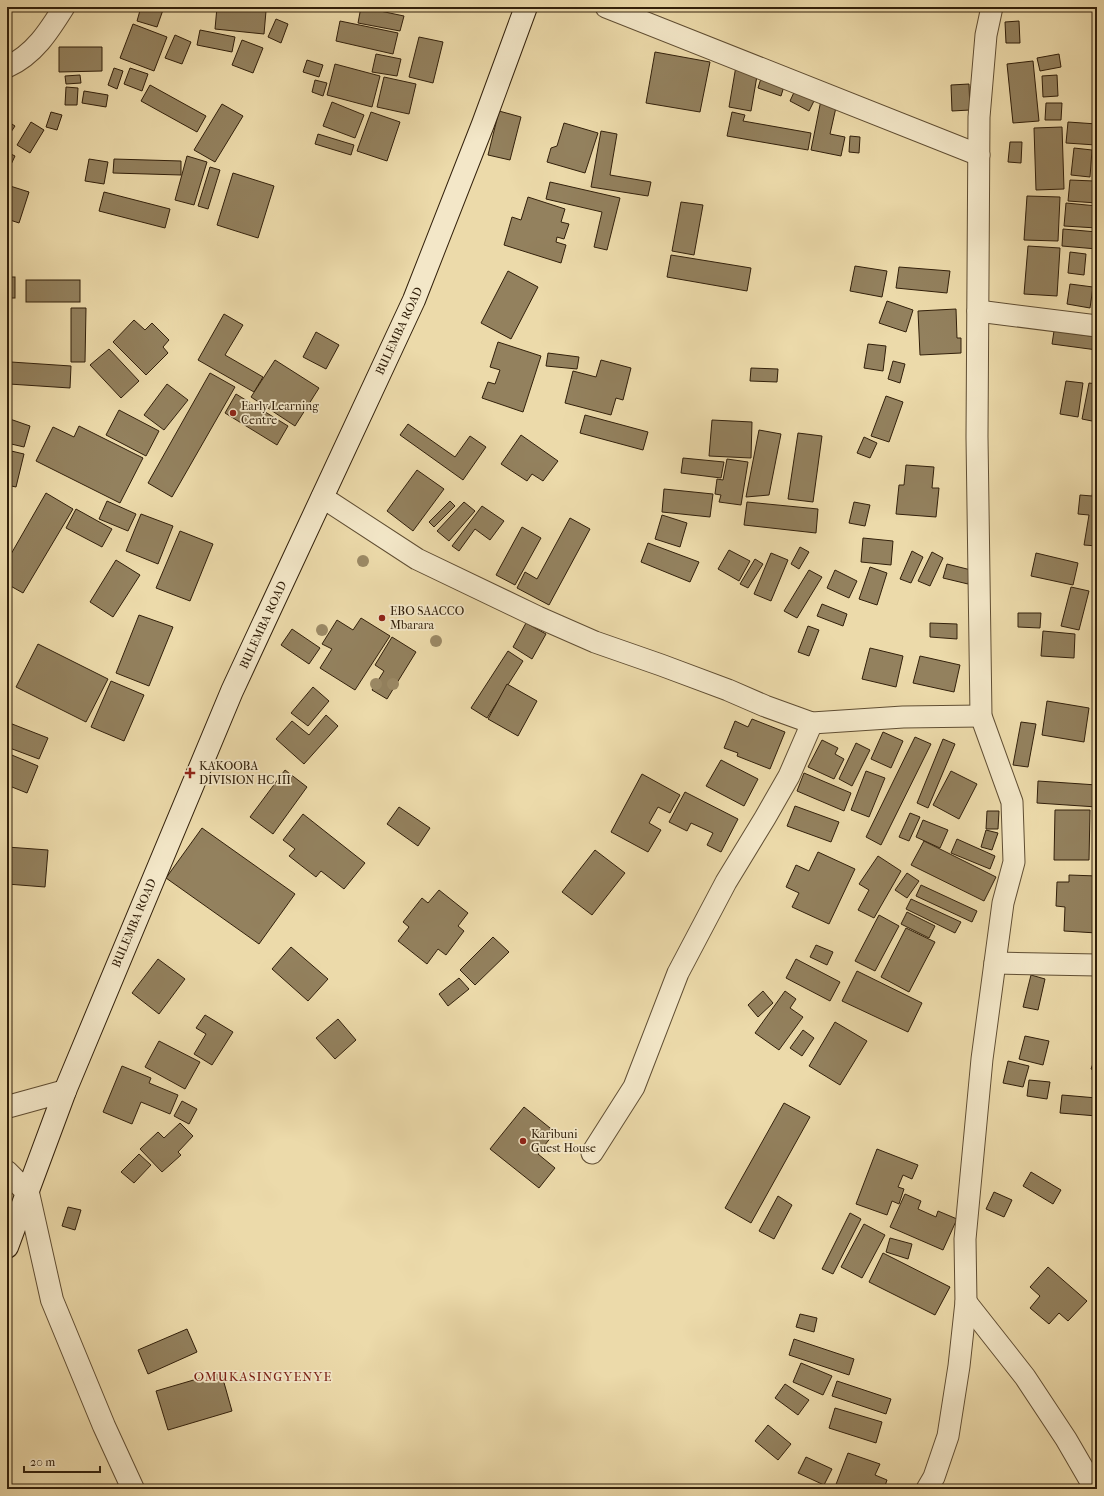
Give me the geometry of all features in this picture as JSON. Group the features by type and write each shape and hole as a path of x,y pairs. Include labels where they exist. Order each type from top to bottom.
{"main road":[{"name":"BULEMBA ROAD","path":"7,1247 65,1091 232,691 414,300 480,131 526,7"},
{"path":"7,1107 65,1091"},
{"path":"7,1172 28,1193 52,1300 104,1426 133,1489"}],"street":[{"path":"7,67 33,49 50,30 64,7"},
{"path":"606,7 979,154"},
{"path":"927,1489 934,1477 948,1436 959,1366 966,1302 965,1238 982,1059 1003,903 1014,862 1012,802 981,716 977,437 979,117 986,35 992,7"},
{"path":"978,311 1097,326"},
{"path":"322,497 417,560 538,617 595,642 728,690 765,706 812,723 903,717 981,716"},
{"path":"592,1153 634,1087 678,973 726,882 789,776 812,723"},
{"path":"995,963 1097,965"},
{"path":"966,1302 1025,1377 1066,1438 1095,1489"}],"building":[{"path":"141,7 164,7 157,27 137,21"},
{"path":"217,7 266,11 264,34 215,29"},
{"path":"361,7 404,16 400,31 358,23"},
{"path":"276,19 288,24 281,43 268,37"},
{"path":"340,21 398,33 393,54 336,41"},
{"path":"1019,21 1020,43 1006,43 1005,22"},
{"path":"133,24 167,37 154,71 120,58"},
{"path":"200,30 235,37 232,52 197,45"},
{"path":"175,35 191,42 182,64 165,58"},
{"path":"419,37 443,42 433,83 409,77"},
{"path":"242,40 263,48 253,73 232,65"},
{"path":"59,47 102,47 102,71 59,72"},
{"path":"655,52 710,62 700,112 646,103"},
{"path":"376,54 401,59 397,76 372,72"},
{"path":"1059,54 1061,67 1040,71 1037,58"},
{"path":"307,60 323,65 319,77 303,72"},
{"path":"1033,61 1039,121 1013,123 1007,64"},
{"path":"335,64 380,76 372,107 327,95"},
{"path":"736,66 758,70 751,111 729,107"},
{"path":"114,68 123,71 117,89 108,85"},
{"path":"130,68 148,74 142,91 124,84"},
{"path":"80,75 81,83 66,84 65,76"},
{"path":"762,75 785,83 781,96 758,88"},
{"path":"1057,75 1058,96 1043,97 1042,76"},
{"path":"384,77 416,84 409,114 377,107"},
{"path":"315,80 327,83 323,96 312,92"},
{"path":"969,84 970,110 952,111 951,85"},
{"path":"150,85 206,116 197,132 141,101"},
{"path":"66,87 78,88 77,105 65,105"},
{"path":"796,88 816,97 809,111 790,101"},
{"path":"84,91 108,95 106,107 82,103"},
{"path":"821,100 837,103 830,134 845,137 841,156 811,150"},
{"path":"332,102 364,115 355,138 323,126"},
{"path":"1046,103 1062,103 1061,120 1045,120"},
{"path":"222,104 243,116 215,162 194,150"},
{"path":"499,111 521,117 510,160 488,155"},
{"path":"51,112 62,115 57,130 46,127"},
{"path":"371,112 400,122 387,161 357,151"},
{"path":"732,112 745,115 743,121 811,133 808,150 727,136"},
{"path":"7,121 15,126 7,138"},
{"path":"31,122 44,130 30,153 17,145"},
{"path":"1068,122 1097,124 1097,203 1068,201 1070,180 1094,181 1096,145 1066,143"},
{"path":"564,123 598,133 585,173 547,162 551,148 557,146"},
{"path":"1062,127 1064,189 1036,190 1034,128"},
{"path":"601,131 617,134 610,175 651,182 648,196 591,187"},
{"path":"318,134 354,145 351,155 315,144"},
{"path":"850,136 860,137 859,153 849,152"},
{"path":"1010,142 1022,142 1021,163 1008,162"},
{"path":"1074,148 1092,150 1090,177 1071,175"},
{"path":"7,152 15,156 7,173"},
{"path":"187,156 207,162 194,205 175,200"},
{"path":"89,159 108,162 104,184 85,181"},
{"path":"114,159 181,161 181,175 113,173"},
{"path":"210,167 220,170 208,209 198,206"},
{"path":"233,173 274,186 258,238 217,225"},
{"path":"550,182 620,198 607,250 594,247 602,212 546,199"},
{"path":"7,185 29,192 19,223 7,219"},
{"path":"104,192 170,209 165,228 99,211"},
{"path":"1027,196 1060,197 1058,241 1024,240"},
{"path":"528,197 565,209 561,222 569,224 564,239 557,237 556,242 566,245 561,263 504,245 512,217 521,220"},
{"path":"681,202 703,205 694,255 672,251"},
{"path":"1066,203 1097,206 1097,228 1064,226"},
{"path":"1063,229 1097,232 1097,249 1062,246"},
{"path":"1028,246 1060,248 1057,296 1024,294"},
{"path":"1070,252 1086,254 1084,275 1068,273"},
{"path":"671,255 751,268 747,291 667,277"},
{"path":"855,266 887,271 882,297 850,291"},
{"path":"899,267 950,271 947,293 896,288"},
{"path":"508,271 538,287 511,339 481,323"},
{"path":"7,277 15,277 15,298 7,298"},
{"path":"26,280 80,280 80,302 26,302"},
{"path":"1070,284 1093,287 1090,308 1067,304"},
{"path":"887,301 913,310 906,332 879,323"},
{"path":"71,308 86,308 85,362 71,362"},
{"path":"956,309 957,338 961,338 961,353 920,355 918,311"},
{"path":"224,314 243,325 225,355 263,377 254,392 198,360"},
{"path":"134,320 145,330 152,323 169,340 163,347 168,353 146,375 113,342"},
{"path":"1054,331 1097,337 1097,350 1052,344"},
{"path":"316,332 339,345 326,369 303,357"},
{"path":"498,342 541,356 523,412 482,398 488,382 495,384 500,370 490,367"},
{"path":"868,344 886,346 883,371 864,368"},
{"path":"109,349 139,381 121,398 90,365"},
{"path":"548,353 579,357 577,369 546,366"},
{"path":"275,360 319,388 295,426 251,397"},
{"path":"601,360 631,368 623,400 616,398 611,415 565,403 573,371 596,377"},
{"path":"893,361 905,364 900,383 888,379"},
{"path":"11,362 71,366 70,388 9,384"},
{"path":"751,368 778,369 777,382 750,381"},
{"path":"210,373 235,387 172,497 148,483"},
{"path":"1066,381 1083,383 1078,417 1060,414"},
{"path":"1089,383 1097,384 1097,422 1082,419"},
{"path":"167,384 188,400 164,430 144,415"},
{"path":"236,394 288,426 277,445 225,413"},
{"path":"886,396 903,402 889,442 871,436"},
{"path":"119,410 159,431 146,456 106,435"},
{"path":"585,415 648,432 643,450 580,433"},
{"path":"7,418 30,426 24,447 7,443"},
{"path":"712,420 752,422 751,458 709,456"},
{"path":"408,424 455,457 470,436 486,447 463,480 400,435"},
{"path":"79,426 143,458 120,503 36,461 53,427 74,437"},
{"path":"759,430 781,434 769,495 746,497"},
{"path":"798,433 822,436 813,502 788,499"},
{"path":"521,435 558,461 543,481 532,474 527,481 501,464"},
{"path":"864,437 877,443 870,458 857,453"},
{"path":"7,450 24,454 16,487 7,485"},
{"path":"683,458 724,462 721,478 681,473"},
{"path":"727,459 748,462 741,505 719,502 721,495 715,494 717,479 723,480"},
{"path":"906,465 934,467 932,488 939,488 936,517 896,514 899,485 904,485"},
{"path":"417,470 444,489 413,531 387,511"},
{"path":"1094,485 1097,485 1097,546 1084,545 1089,515 1078,514 1080,495 1092,496"},
{"path":"664,489 713,494 710,517 662,512"},
{"path":"46,493 73,509 23,593 7,584 7,561"},
{"path":"107,501 136,514 128,531 99,519"},
{"path":"450,501 455,506 434,527 429,522"},
{"path":"464,502 475,511 449,541 437,531"},
{"path":"747,502 818,509 816,533 744,525"},
{"path":"854,502 870,505 865,526 849,523"},
{"path":"482,506 504,521 490,540 475,529 459,551 452,546"},
{"path":"76,509 112,529 102,547 66,528"},
{"path":"141,514 173,526 158,564 126,551"},
{"path":"662,515 687,523 680,547 655,539"},
{"path":"570,518 590,529 549,605 517,588 525,572 537,579"},
{"path":"522,527 541,538 515,585 496,575"},
{"path":"180,531 213,544 190,601 156,588"},
{"path":"863,538 893,541 891,565 861,562"},
{"path":"648,543 699,562 690,582 641,562"},
{"path":"800,547 809,552 799,569 791,564"},
{"path":"729,550 750,561 739,581 718,569"},
{"path":"912,551 923,557 911,583 900,579"},
{"path":"932,552 943,558 930,586 918,581"},
{"path":"771,553 788,560 771,601 754,594"},
{"path":"1036,553 1078,563 1073,585 1031,576"},
{"path":"755,559 763,564 748,588 740,584"},
{"path":"116,560 140,575 113,617 90,602"},
{"path":"947,564 971,570 968,584 943,578"},
{"path":"870,567 887,573 877,605 859,599"},
{"path":"809,570 822,577 797,618 784,611"},
{"path":"835,570 857,581 849,598 827,588"},
{"path":"1071,587 1089,591 1079,630 1061,626"},
{"path":"822,604 847,614 843,626 817,616"},
{"path":"1018,613 1041,613 1040,628 1018,627"},
{"path":"139,615 173,627 149,686 116,673"},
{"path":"361,618 390,636 355,690 320,668 332,649 322,644 337,620 353,630"},
{"path":"526,623 546,634 532,659 513,647"},
{"path":"930,623 957,624 957,639 930,637"},
{"path":"808,626 819,630 809,656 798,652"},
{"path":"292,629 320,648 309,664 281,645"},
{"path":"1043,631 1075,634 1074,658 1041,656"},
{"path":"392,637 416,652 387,699 372,690 384,671 375,665"},
{"path":"38,644 108,679 86,722 16,687"},
{"path":"870,648 903,656 896,687 862,679"},
{"path":"508,651 523,661 487,718 471,708"},
{"path":"920,656 960,665 954,692 913,683"},
{"path":"111,681 144,695 124,741 91,727"},
{"path":"507,684 537,701 518,736 488,719"},
{"path":"313,687 329,701 308,726 291,713"},
{"path":"1047,701 1089,708 1084,742 1042,735"},
{"path":"326,715 338,726 304,764 276,739 292,721 309,735"},
{"path":"752,719 785,732 770,769 737,756 738,753 724,748 735,721 748,727"},
{"path":"7,722 48,738 39,759 7,747"},
{"path":"1021,722 1036,724 1028,767 1013,765"},
{"path":"883,732 903,741 891,768 871,759"},
{"path":"915,737 931,744 881,845 866,837"},
{"path":"943,739 955,744 928,808 917,803"},
{"path":"822,740 838,748 835,754 844,759 834,779 808,767"},
{"path":"856,743 870,750 852,786 839,779"},
{"path":"7,753 38,766 27,793 7,785"},
{"path":"721,760 758,779 744,806 706,786"},
{"path":"285,770 307,787 273,834 250,817"},
{"path":"866,771 885,778 869,817 851,810"},
{"path":"951,771 977,784 959,819 933,805"},
{"path":"804,773 851,793 844,811 797,791"},
{"path":"642,774 680,795 670,813 658,807 649,823 661,830 648,852 611,832"},
{"path":"1038,781 1097,785 1097,807 1037,803"},
{"path":"685,792 738,819 721,852 707,845 713,833 691,823 687,831 669,822"},
{"path":"795,806 839,822 831,842 787,826"},
{"path":"399,807 430,828 418,846 387,824"},
{"path":"1055,810 1090,810 1089,860 1054,860"},
{"path":"987,811 999,811 998,829 986,829"},
{"path":"910,813 920,817 909,841 899,837"},
{"path":"303,814 365,863 344,889 321,871 316,877 289,856 295,849 283,840"},
{"path":"923,820 948,830 940,848 916,837"},
{"path":"202,828 295,894 259,944 166,878"},
{"path":"986,830 998,833 992,850 981,847"},
{"path":"957,839 995,856 990,869 951,853"},
{"path":"924,841 996,877 984,901 911,865"},
{"path":"7,847 48,850 45,887 7,884"},
{"path":"595,850 625,873 592,915 562,892"},
{"path":"818,852 855,869 829,924 792,907 799,893 786,887 796,865 809,871"},
{"path":"878,856 901,871 874,918 858,910 869,890 859,884"},
{"path":"907,873 919,881 907,898 895,890"},
{"path":"1069,875 1097,876 1097,933 1064,931 1065,907 1056,906 1057,882 1069,882"},
{"path":"921,885 977,911 972,922 916,896"},
{"path":"439,890 468,913 458,926 464,931 446,955 438,949 427,964 398,941 409,927 403,922 422,898 428,903"},
{"path":"911,899 961,922 955,933 906,909"},
{"path":"907,912 935,926 929,938 901,924"},
{"path":"879,915 899,926 875,971 855,961"},
{"path":"906,928 935,942 909,992 881,977"},
{"path":"493,937 509,952 475,985 460,970"},
{"path":"816,945 833,952 827,965 810,957"},
{"path":"291,947 328,979 308,1001 272,969"},
{"path":"158,959 185,979 159,1014 132,993"},
{"path":"796,959 840,982 830,1001 786,978"},
{"path":"857,971 922,1003 908,1032 842,1001"},
{"path":"1031,975 1045,979 1038,1010 1023,1007"},
{"path":"459,978 469,989 448,1006 439,994"},
{"path":"763,991 773,1003 758,1017 748,1005"},
{"path":"785,991 796,999 790,1008 803,1017 779,1050 755,1033"},
{"path":"205,1015 233,1032 212,1065 194,1054 206,1034 196,1028"},
{"path":"338,1019 356,1040 335,1059 316,1038"},
{"path":"835,1022 867,1041 840,1085 809,1066"},
{"path":"803,1030 814,1038 802,1056 790,1048"},
{"path":"1025,1036 1049,1041 1043,1065 1019,1059"},
{"path":"159,1041 200,1062 185,1089 145,1067"},
{"path":"1097,1052 1097,1071 1091,1069"},
{"path":"1008,1061 1029,1066 1023,1087 1003,1083"},
{"path":"122,1066 151,1078 149,1083 178,1095 170,1114 141,1102 132,1124 103,1112"},
{"path":"1029,1080 1050,1082 1047,1099 1027,1096"},
{"path":"1062,1095 1097,1098 1097,1116 1060,1113"},
{"path":"182,1101 197,1109 189,1124 174,1116"},
{"path":"784,1103 810,1117 751,1223 725,1208"},
{"name":"Karibuni Guest House","path":"524,1107 555,1132 538,1154 555,1168 539,1188 490,1149"},
{"path":"180,1123 193,1136 178,1152 181,1155 162,1172 140,1149 158,1132 164,1138"},
{"path":"877,1149 918,1165 912,1179 903,1175 898,1187 904,1189 899,1204 892,1201 887,1215 856,1204"},
{"path":"139,1154 151,1165 134,1183 121,1172"},
{"path":"1031,1172 1061,1190 1053,1204 1023,1186"},
{"path":"994,1192 1012,1200 1004,1217 986,1209"},
{"path":"905,1194 921,1201 918,1209 936,1217 938,1211 957,1219 943,1250 890,1227"},
{"path":"778,1196 792,1205 774,1239 759,1231"},
{"path":"68,1207 81,1210 75,1230 62,1226"},
{"path":"850,1213 861,1219 833,1274 822,1269"},
{"path":"864,1224 885,1235 862,1278 841,1267"},
{"path":"890,1238 912,1244 908,1259 886,1252"},
{"path":"883,1253 950,1287 935,1315 869,1282"},
{"path":"1048,1267 1087,1301 1068,1321 1059,1313 1049,1324 1030,1308 1040,1296 1030,1287"},
{"path":"800,1314 817,1318 814,1332 796,1327"},
{"path":"187,1329 197,1352 148,1374 138,1350"},
{"path":"794,1339 854,1359 849,1375 789,1355"},
{"path":"801,1363 832,1376 823,1395 793,1382"},
{"path":"221,1372 232,1411 168,1430 156,1391"},
{"path":"837,1381 891,1399 886,1414 832,1396"},
{"path":"785,1384 809,1400 798,1415 775,1398"},
{"path":"835,1408 882,1422 876,1443 829,1428"},
{"path":"768,1425 791,1444 778,1460 755,1441"},
{"path":"848,1453 880,1464 875,1475 887,1480 884,1489 841,1489 835,1487"},
{"path":"806,1457 832,1469 824,1485 798,1473"}],"place":[{"name":"Early Learning Centre","path":"233,413"},
{"name":"EBO SAACCO Mbarara","path":"382,618"},
{"name":"KAKOOBA DIVISION HC III","path":"190,773"},
{"name":"Karibuni Guest House","path":"523,1141"}],"district":[{"name":"OMUKASINGYENYE","path":"263,1376"}]}
